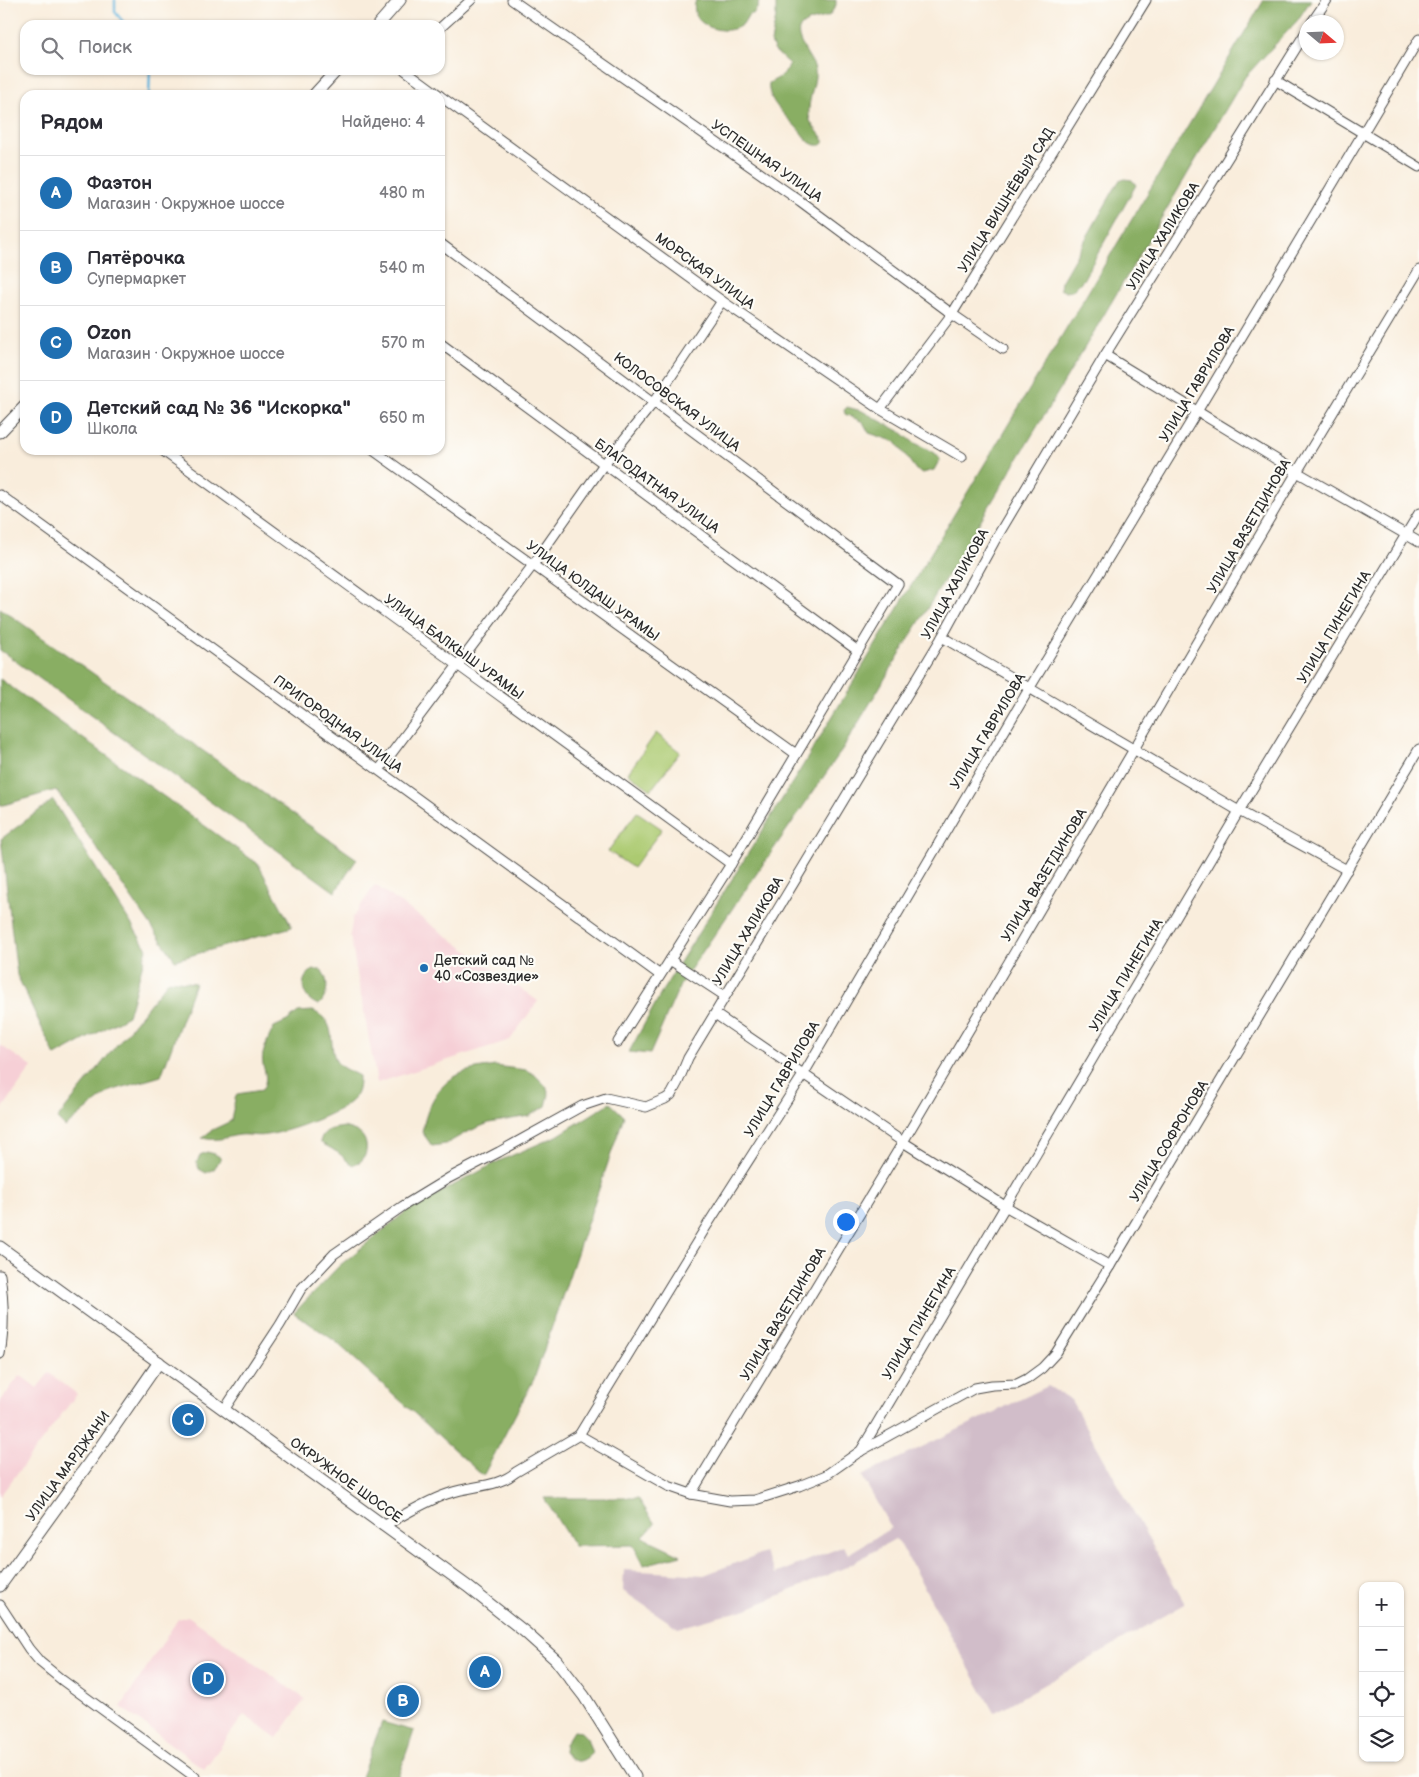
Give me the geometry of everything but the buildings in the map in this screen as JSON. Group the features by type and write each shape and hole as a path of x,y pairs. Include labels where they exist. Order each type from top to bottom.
{"street":[{"path":"382,20 400,0"},
{"path":"445,23 471,0"},
{"name":"УСПЕШНАЯ УЛИЦА","path":"512,0 800,200 952,314 1003,348"},
{"name":"УЛИЦА ВИШНЁВЫЙ САД","path":"880,409 952,314 1146,0"},
{"path":"1317,15 1327,0"},
{"name":"УЛИЦА ГАВРИЛОВА","path":"579,1435 706,1227 803,1075 1029,689 1419,39"},
{"name":"УЛИЦА ХАЛИКОВА","path":"224,1410 280,1325 301,1289 334,1254 402,1206 449,1178 582,1106 606,1098 646,1107 670,1095 688,1058 942,637 994,542 1105,355 1299,43"},
{"path":"319,90 332,75"},
{"name":"МОРСКАЯ УЛИЦА","path":"412,75 433,90"},
{"path":"1275,80 1419,167"},
{"name":"МОРСКАЯ УЛИЦА","path":"445,99 722,301 880,409 962,457"},
{"name":"КОЛОСОВСКАЯ УЛИЦА","path":"445,247 898,584 858,651"},
{"name":"УЛИЦА ВАЗЕТДИНОВА","path":"691,1494 903,1142 1297,472 1419,270"},
{"path":"379,770 533,565 604,464 654,402 722,301"},
{"name":"БЛАГОДАТНАЯ УЛИЦА","path":"445,346 858,651"},
{"path":"1105,355 1297,472 1419,542"},
{"path":"0,432 20,411"},
{"name":"УЛИЦА БАЛКЫШ УРАМЫ","path":"169,455 731,864"},
{"name":"УЛИЦА ЮЛДАШ УРАМЫ","path":"380,455 796,754"},
{"name":"ПРИГОРОДНАЯ УЛИЦА","path":"0,495 660,975"},
{"name":"УЛИЦА ПИНЕГИНА","path":"860,1452 1239,811 1419,513"},
{"path":"942,637 1239,811 1347,870"},
{"path":"618,1042 731,864 858,651"},
{"name":"УЛИЦА СОФРОНОВА","path":"579,1435 668,1486 691,1494 730,1501 755,1500 826,1475 860,1452 975,1388 1017,1384 1027,1380 1042,1368 1056,1353 1110,1266 1419,749"},
{"path":"670,960 725,996"},
{"path":"714,1014 903,1142 1005,1206 1110,1266"},
{"name":"ОКРУЖНОЕ ШОССЕ","path":"0,1247 502,1613 556,1660 584,1696 635,1777"},
{"path":"0,1275 4,1301 4,1329 0,1354"},
{"name":"УЛИЦА МАРДЖАНИ","path":"0,1586 159,1362"},
{"path":"384,1526 448,1494 489,1485 508,1478 579,1435"},
{"path":"0,1605 29,1649 40,1662 195,1777"}],"shaded area":[{"name":"Детский сад № 40 «Созвездие»","path":"375,885 538,1001 510,1040 377,1083 350,935 353,917"},
{"path":"0,1045 32,1067 0,1112"},
{"path":"49,1373 77,1394 0,1496 0,1432 2,1429 0,1428 0,1402 20,1375 37,1388"},
{"path":"1048,1386 1071,1400 1185,1604 994,1713 899,1542 895,1539 844,1568 747,1609 678,1628 623,1591 624,1570 704,1575 765,1552 775,1574 844,1546 848,1554 891,1528 862,1476"},
{"path":"188,1616 305,1699 277,1738 244,1715 204,1769 121,1707 178,1619"}],"green space":[{"path":"696,0 759,0 758,7 753,14 749,14 743,24 736,28 718,30 702,23 694,9"},
{"path":"776,0 836,0 836,5 830,15 808,22 801,26 799,30 801,43 815,71 809,116 811,123 824,142 820,145 814,145 808,141 778,108 771,96 769,83 780,77 789,64 774,50 771,42 776,17"},
{"path":"1264,0 1311,0 1301,15 1299,15 1297,21 1245,77 1060,389 840,753 681,983 650,1054 629,1052 664,988 802,767"},
{"path":"1125,179 1132,180 1136,185 1083,280 1072,291 1066,292 1060,289 1061,282 1119,181"},
{"path":"847,407 862,411 935,453 940,459 934,470 923,473 916,470 896,442 869,433 863,422 845,414 844,410"},
{"path":"0,608 357,859 335,892 0,650"},
{"path":"0,679 258,864 292,927 175,960 56,790 0,806"},
{"path":"656,733 680,752 651,790 628,773"},
{"path":"53,800 147,949 128,1016 55,1056 17,975 1,839"},
{"path":"637,812 662,829 633,868 608,851"},
{"path":"313,970 321,970 327,983 326,993 319,1005 309,999 303,984 308,974"},
{"path":"169,980 195,983 161,1076 110,1091 65,1127 57,1119"},
{"path":"313,1011 326,1021 329,1027 333,1054 336,1061 343,1068 359,1076 358,1090 354,1098 348,1104 326,1116 275,1133 263,1136 240,1135 217,1139 202,1138 212,1130 231,1121 237,1094 262,1090 266,1080 262,1059 266,1044 274,1027 287,1021 298,1012"},
{"path":"495,1066 526,1070 535,1075 546,1086 549,1094 546,1106 529,1116 489,1123 467,1132 446,1144 432,1146 422,1132 430,1106 439,1091 445,1084 460,1074"},
{"path":"610,1103 624,1116 534,1379 483,1476 335,1341 294,1313 339,1266 409,1209 499,1161 557,1136"},
{"path":"344,1127 359,1133 366,1143 363,1159 353,1165 337,1152 320,1142 323,1134 326,1132"},
{"path":"207,1152 221,1158 214,1169 206,1173 199,1169 197,1162 200,1155"},
{"path":"544,1498 638,1498 655,1524 643,1537 681,1555 644,1565 633,1545 574,1546"},
{"path":"382,1722 414,1731 398,1777 361,1777"},
{"path":"573,1731 581,1732 587,1738 592,1753 581,1761 571,1759 564,1752 565,1744"}],"waterway":[{"path":"115,0 115,12 122,20"},
{"path":"149,90 150,75"}],"place":[{"name":"Детский сад № 40 «Созвездие»","path":"424,968"},
{"name":"Ozon","path":"188,1420"},
{"name":"Фаэтон","path":"485,1672"},
{"name":"Детский сад № 36 \"Искорка\"","path":"208,1679"},
{"name":"Пятёрочка","path":"403,1701"}]}
